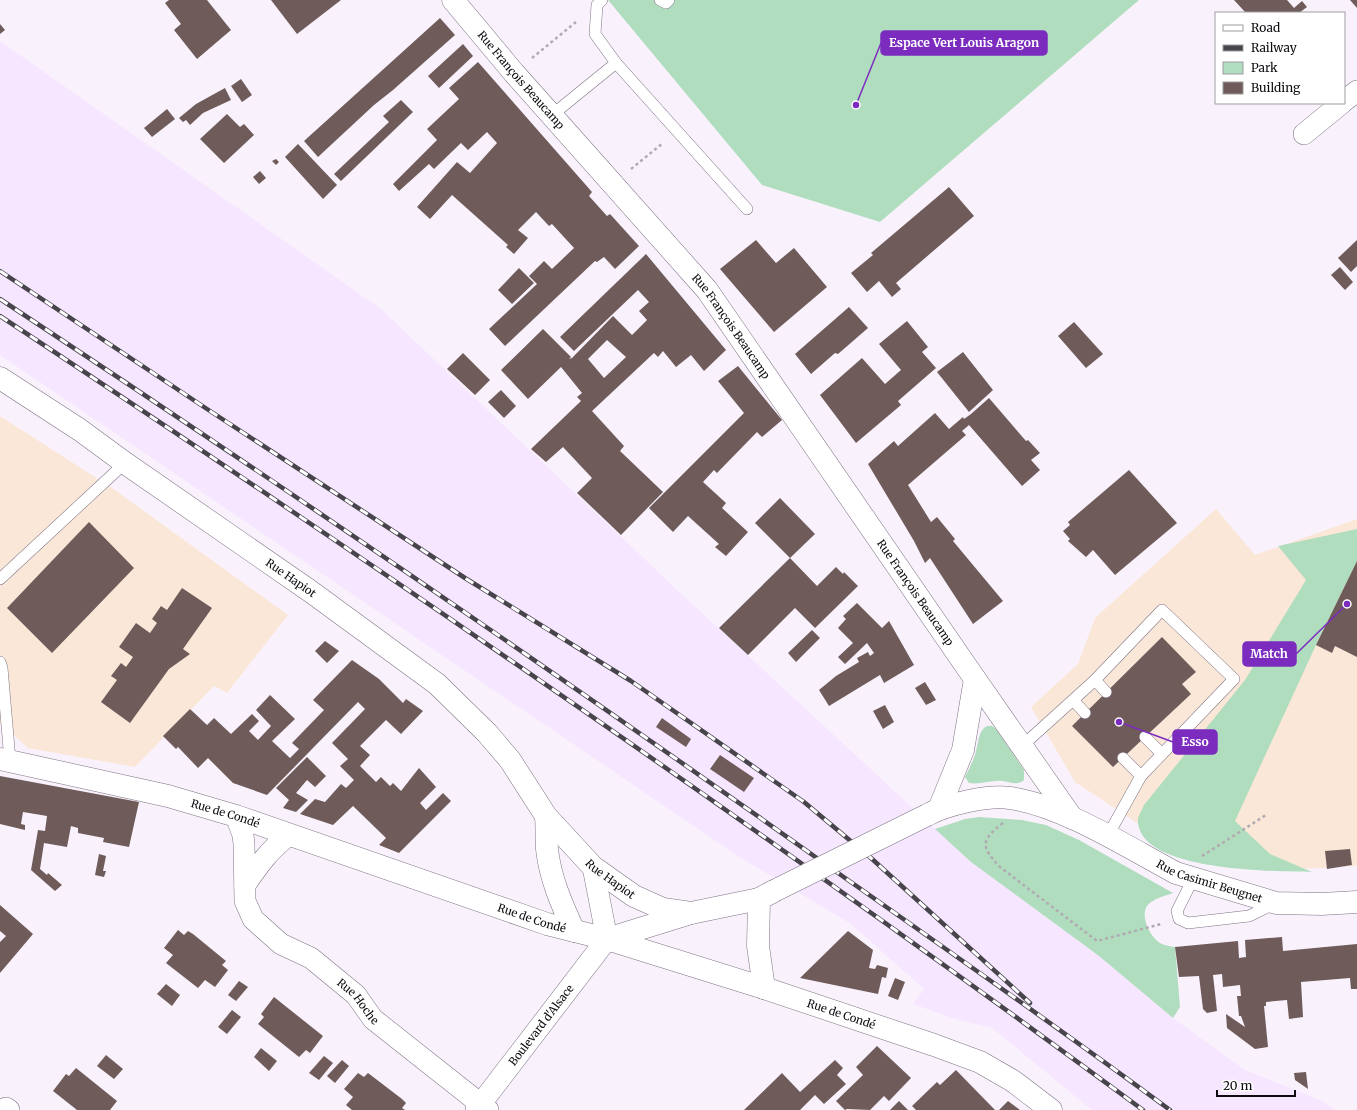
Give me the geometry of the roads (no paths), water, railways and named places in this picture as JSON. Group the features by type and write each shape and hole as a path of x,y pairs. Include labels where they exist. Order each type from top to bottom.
{"street":[{"name":"Rue François Beaucamp","path":"453,0 514,73 707,290 1072,818"},
{"path":"1345,100 1357,91"},
{"path":"1304,134 1341,104"},
{"name":"Rue Hapiot","path":"0,378 80,430 125,463 310,591 438,684 510,760 546,816 593,867 634,896 663,909 691,913"},
{"path":"593,867 607,939 691,913 767,895 933,812 963,750 975,679"},
{"name":"Rue de Condé","path":"5,760 168,796 236,816 289,836 547,924 607,939 764,988 980,1062 1013,1081 1050,1110"},
{"name":"Rue Casimir Beugnet","path":"933,812 986,799 1009,798 1072,818 1184,876 1276,903 1322,904 1357,902"},
{"name":"Rue Hoche","path":"236,816 244,839 245,902 253,919 280,944 311,958 356,995 373,1019 481,1108"},
{"path":"546,816 547,850 551,872 562,905 574,931"},
{"path":"245,885 261,862 278,843 289,836"},
{"path":"764,988 758,946 767,895"},
{"name":"Boulevard d'Alsace","path":"481,1108 607,939"}],"lane":[{"path":"660,0 666,3 669,0"},
{"path":"599,2 596,34 616,63 747,209"},
{"path":"552,115 616,63"},
{"path":"0,579 125,463"},
{"path":"1022,746 1074,700 1162,610 1234,679 1141,776 1107,837"},
{"path":"0,662 2,668 5,760"},
{"path":"1094,680 1106,692"},
{"path":"1074,700 1084,713"},
{"path":"1145,737 1162,754"},
{"path":"1123,758 1141,776"},
{"path":"1184,876 1177,912 1179,919 1188,923 1249,916 1276,903"}],"railway":[{"path":"0,271 465,578 631,681 804,802 871,858 1030,1003"},
{"path":"0,299 317,511 526,655 963,961 1170,1110"},
{"path":"0,316 289,509 577,706 1003,1007 1143,1110"}],"place":[{"name":"Espace Vert Louis Aragon","path":"856,105"},
{"name":"Match","path":"1347,604"},
{"name":"Esso","path":"1119,722"}]}
